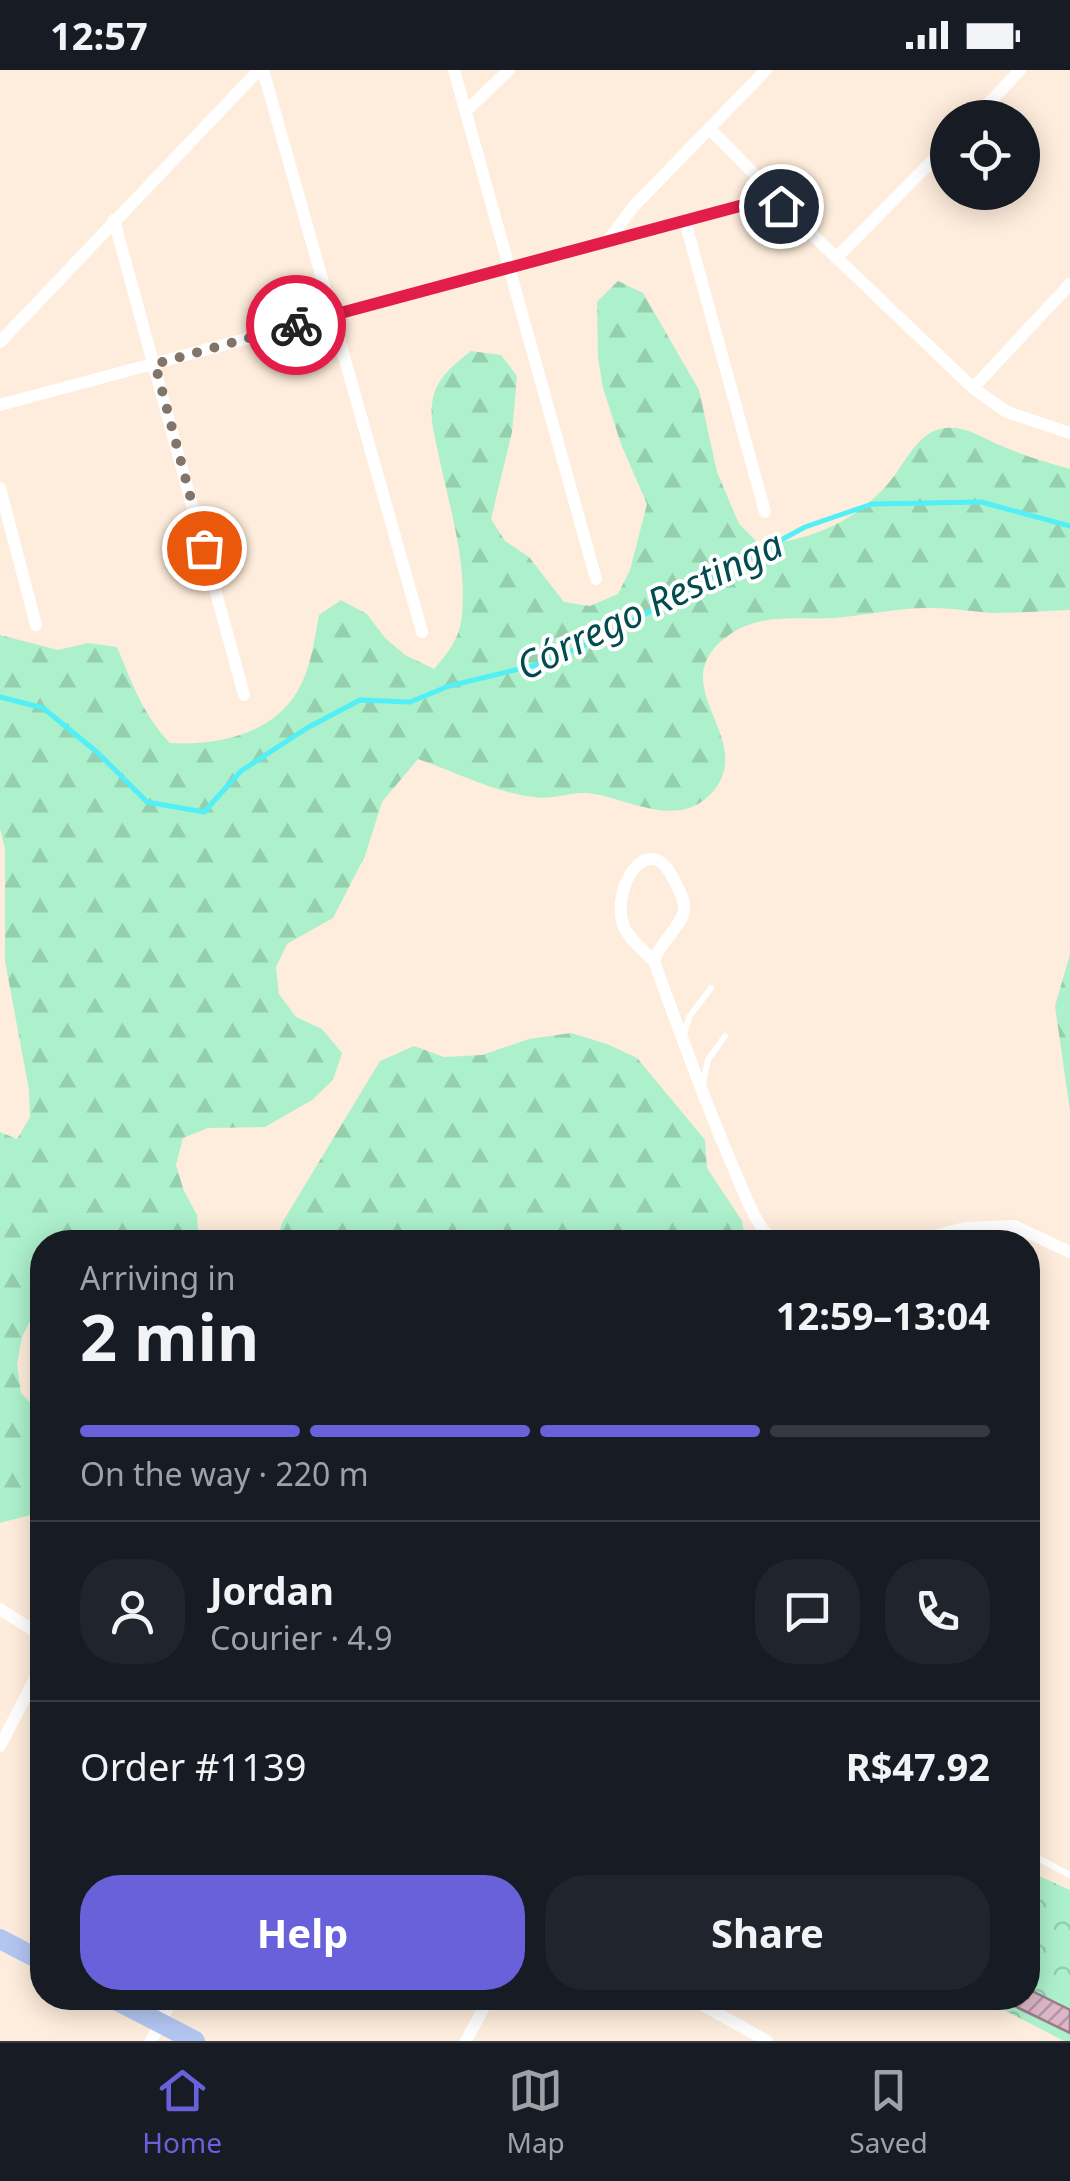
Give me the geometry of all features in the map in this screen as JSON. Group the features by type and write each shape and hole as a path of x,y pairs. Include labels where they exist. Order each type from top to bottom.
{"main road":[{"path":"0,1939 30,1955"},
{"path":"128,2010 155,2031 195,2041"}],"street":[{"path":"0,342 261,70 422,632"},
{"path":"454,70 596,579"},
{"path":"466,111 509,70"},
{"path":"610,239 633,208 766,70"},
{"path":"992,100 1020,70"},
{"path":"709,128 773,197 973,388 1006,412 1070,432"},
{"path":"836,258 930,163"},
{"path":"0,405 773,197"},
{"path":"114,220 244,695"},
{"path":"685,221 765,512"},
{"path":"973,388 1070,284"},
{"path":"0,488 36,624"},
{"path":"654,962 657,951 684,916 684,901 670,872 656,860 644,859 634,866 622,890 620,915 626,932 654,962 701,1094 763,1230"},
{"path":"957,1230 1014,1226 1023,1230"},
{"path":"1040,1238 1070,1252"},
{"path":"0,1609 30,1628"},
{"path":"0,1746 30,1688"},
{"path":"466,2041 483,2010"},
{"path":"711,2010 767,2041"}],"lane":[{"path":"711,988 690,1017 684,1046 713,1054"},
{"path":"701,1094 708,1060 726,1036"},
{"path":"1040,1859 1070,1875"}],"green space":[{"path":"618,281 643,293 699,390 717,472 739,524 759,544 812,534 860,510 887,485 919,442 936,430 961,429 1070,469 1070,610 994,613 921,608 835,618 769,620 732,633 711,652 703,671 704,690 724,749 724,769 715,789 686,809 652,809 586,793 541,798 519,794 418,759 382,802 365,856 333,918 287,944 276,967 279,994 296,1017 322,1029 342,1053 333,1080 312,1100 265,1127 208,1128 183,1138 176,1165 197,1215 198,1230 30,1230 30,1321 22,1337 17,1364 21,1393 30,1402 30,1515 0,1523 0,1132 17,1139 30,1117 29,1090 5,961 0,635 58,650 88,643 117,647 145,710 170,743 224,740 273,719 302,683 319,615 341,600 367,614 385,638 405,655 434,669 457,635 463,601 460,558 432,405 443,377 471,351 501,355 517,376 512,432 491,519 505,541 529,557 564,602 590,606 618,594 630,570 647,504 621,444 603,388 597,302"},
{"path":"1070,954 1070,1111 1055,1006"},
{"path":"571,1033 637,1058 705,1140 707,1168 742,1221 744,1230 280,1230 380,1061 414,1046 444,1057 482,1055 529,1039"},
{"path":"1040,1876 1070,1890 1070,2041 1004,2010 1040,2010"}],"building":[{"path":"1040,1995 1070,2010 1070,2033 1023,2010 1040,2010"}],"waterway":[{"name":"Córrego Restinga","path":"0,697 43,708 98,753 147,802 204,812 241,771 307,728 360,700 410,702 449,686 544,663 599,639 805,527 872,504 981,502 1070,526"}],"way so far":[{"path":"204,548 155,364 296,325"}],"route":[{"path":"296,325 773,197 781,206"}]}
